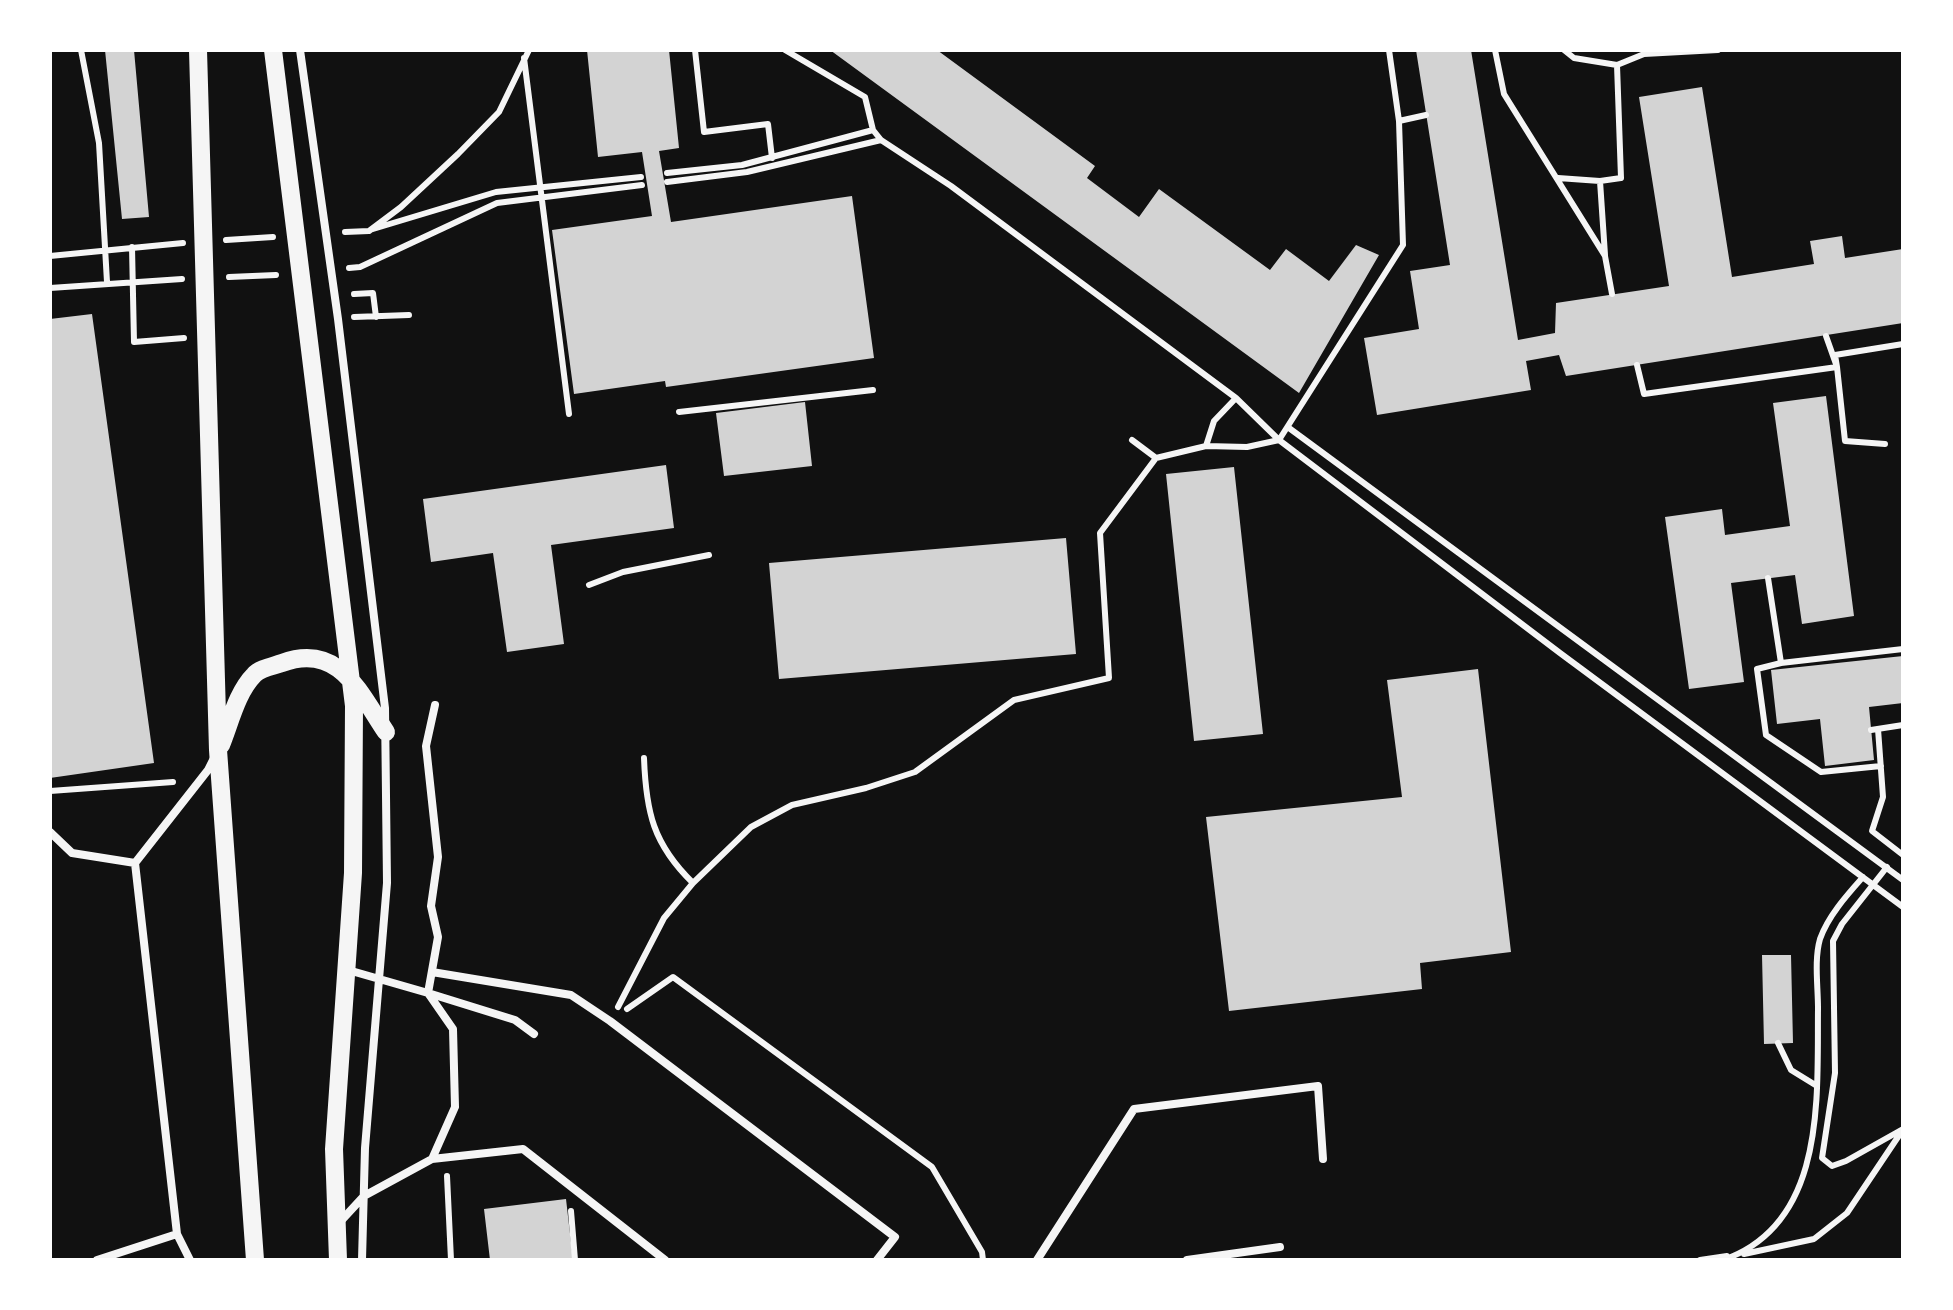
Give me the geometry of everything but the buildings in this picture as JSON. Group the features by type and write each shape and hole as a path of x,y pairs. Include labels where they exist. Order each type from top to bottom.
{"street":[{"path":"198,50 218,750 255,1260"},
{"path":"273,50 351,680 353,874 334,1149 338,1260"},
{"path":"218,750 255,672 300,656 330,661 351,680 386,732"}],"lane":[{"path":"300,50 336,306 386,732 387,883 364,1148 362,1260"},
{"path":"432,1159 454,1108 452,1029 428,994 438,937 431,906 438,857 426,746 435,705"},
{"path":"190,1260 177,1234 135,863 208,770 218,750"},
{"path":"50,832 72,854 135,863"},
{"path":"347,970 515,1020 534,1034"},
{"path":"432,972 571,994 895,1237 877,1260"},
{"path":"1037,1260 1134,1108 1318,1086 1323,1159"},
{"path":"336,1226 364,1196 432,1159 524,1149 665,1260"},
{"path":"97,1260 177,1234"},
{"path":"1187,1260 1280,1248"}],"path":[{"path":"81,50 99,144 106,282"},
{"path":"695,50 704,132 768,124 772,158"},
{"path":"786,50 866,97 873,130 882,140 951,186 1236,398 1279,440 1903,907"},
{"path":"610,1021 664,918 693,882 751,827 792,805 915,772 1014,700 1109,678 1100,533 1156,458 1206,446 1246,447 1279,440 1403,245 1399,121 1389,50"},
{"path":"1495,50 1504,94 1605,256"},
{"path":"1564,50 1574,58 1617,65 1644,54 1718,50"},
{"path":"526,53 538,188 569,414"},
{"path":"1556,178 1621,178 1617,65"},
{"path":"1399,121 1426,114"},
{"path":"873,130 742,166 667,178 747,172 882,140"},
{"path":"1600,180 1612,294"},
{"path":"360,267 497,203 641,181 496,192 369,230"},
{"path":"132,246 134,342 186,338"},
{"path":"50,256 104,248"},
{"path":"370,316 409,315"},
{"path":"1826,336 1837,366"},
{"path":"1885,444 1846,441 1835,355 1903,344"},
{"path":"1637,366 1644,394 1837,366"},
{"path":"679,412 873,390"},
{"path":"1206,446 1214,421 1236,398"},
{"path":"1289,428 1903,880"},
{"path":"1132,440 1156,458"},
{"path":"589,585 622,572 709,555"},
{"path":"1768,578 1781,664"},
{"path":"1880,766 1820,772 1766,735 1756,669 1903,649"},
{"path":"1903,725 1875,729 1883,798 1872,831 1903,856"},
{"path":"644,758 653,830 678,868 693,882"},
{"path":"50,792 185,782"},
{"path":"1887,868 1833,942 1835,1073 1822,1158 1832,1166 1846,1162 1903,1129"},
{"path":"1722,1260 1766,1234 1788,1210 1805,1170 1814,1137 1820,941 1846,896 1864,876"},
{"path":"610,1021 673,977 932,1166 983,1260"},
{"path":"1778,1044 1792,1070 1817,1086"},
{"path":"1700,1260 1814,1239 1847,1213 1903,1129"},
{"path":"446,1157 451,1260"},
{"path":"568,1184 575,1260"}]}
